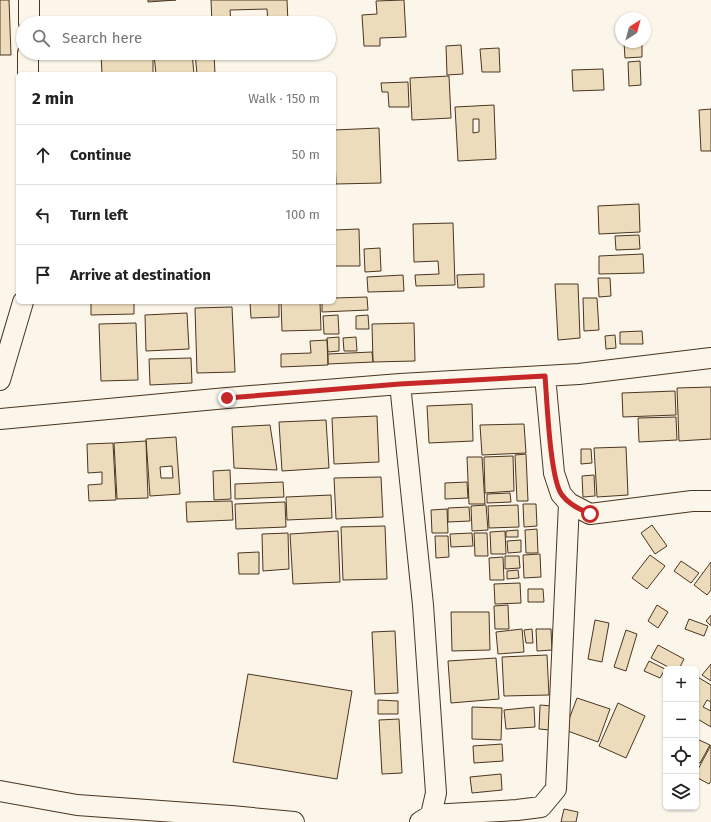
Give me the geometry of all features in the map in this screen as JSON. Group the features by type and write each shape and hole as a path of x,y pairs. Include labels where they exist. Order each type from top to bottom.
{"street":[{"path":"29,0 29,16"},
{"path":"28,60 28,72"},
{"path":"0,380 22,304"},
{"path":"0,419 400,384 579,374 711,358"},
{"path":"545,376 554,473 561,494 569,503 590,514 692,501 711,501"},
{"path":"400,384 423,605 436,793 430,820 541,807 556,789 569,503"},
{"path":"0,792 78,805 223,815 294,822"}],"building":[{"path":"0,0 9,0 11,55 0,55"},
{"path":"148,0 176,0 148,2"},
{"path":"211,0 287,0 288,16 268,16 267,9 230,10 230,16 212,16"},
{"path":"404,0 406,37 380,38 380,46 364,46 362,15 377,14 376,1"},
{"path":"461,45 463,74 447,75 446,46"},
{"path":"499,48 500,72 482,72 480,49"},
{"path":"624,48 642,48 642,57 625,58"},
{"path":"101,60 153,60 153,72 102,72"},
{"path":"155,60 193,60 194,72 156,72"},
{"path":"196,60 214,60 215,72 197,72"},
{"path":"640,61 641,85 629,86 628,62"},
{"path":"603,69 604,90 573,91 572,70"},
{"path":"449,76 451,118 412,120 410,78"},
{"path":"408,82 409,107 389,107 388,92 382,92 381,83"},
{"path":"494,105 496,159 458,161 455,107","holes":["473,119 479,119 479,132 473,133"]},
{"path":"711,109 711,151 701,151 699,110"},
{"path":"379,128 381,183 336,184 336,130"},
{"path":"639,204 640,232 599,234 598,206"},
{"path":"453,223 455,285 416,286 415,275 439,274 438,261 414,262 413,224"},
{"path":"359,229 360,266 336,266 336,230"},
{"path":"639,235 640,249 616,250 615,236"},
{"path":"380,248 381,271 365,272 364,249"},
{"path":"643,254 644,273 599,274 599,256"},
{"path":"484,274 484,287 458,288 457,275"},
{"path":"403,275 404,291 368,292 367,277"},
{"path":"598,278 610,278 611,296 599,297"},
{"path":"555,284 578,284 580,338 558,340"},
{"path":"367,297 368,310 322,312 322,304 336,304 336,298"},
{"path":"583,298 597,298 599,330 584,331"},
{"path":"91,304 134,304 134,314 91,315"},
{"path":"250,304 279,304 279,317 251,318"},
{"path":"281,304 320,304 321,330 282,331"},
{"path":"232,307 235,372 197,373 195,308"},
{"path":"187,313 189,349 146,351 145,315"},
{"path":"338,315 339,334 324,334 323,316"},
{"path":"368,315 369,329 356,329 356,316"},
{"path":"136,323 138,380 101,381 99,324"},
{"path":"414,323 415,361 373,362 372,324"},
{"path":"642,331 643,344 620,344 620,332"},
{"path":"615,335 616,348 606,349 605,336"},
{"path":"339,337 339,351 328,352 327,338"},
{"path":"356,337 357,351 344,351 343,338"},
{"path":"327,340 328,365 281,367 281,354 311,353 310,341"},
{"path":"372,352 373,362 328,364 328,354"},
{"path":"191,358 192,383 150,385 149,359"},
{"path":"711,387 711,439 679,441 677,388"},
{"path":"675,391 676,415 623,417 622,393"},
{"path":"472,404 473,441 429,443 427,406"},
{"path":"377,416 379,462 334,464 332,418"},
{"path":"676,417 677,440 639,442 638,418"},
{"path":"326,420 329,468 282,471 279,422"},
{"path":"524,424 526,453 482,455 480,425"},
{"path":"270,425 277,470 234,468 232,427"},
{"path":"176,437 180,494 150,496 146,439","holes":["172,466 173,478 161,478 160,467"]},
{"path":"146,441 148,498 117,499 114,443"},
{"path":"113,443 116,500 89,501 88,485 102,484 102,472 88,473 87,444"},
{"path":"626,447 628,495 597,497 594,448"},
{"path":"581,449 591,449 592,463 581,464"},
{"path":"526,454 528,501 517,501 515,455"},
{"path":"513,456 514,491 485,493 484,457"},
{"path":"467,457 482,457 485,504 469,504"},
{"path":"230,470 231,499 214,500 213,471"},
{"path":"594,475 595,496 583,497 582,476"},
{"path":"381,477 383,517 336,519 334,478"},
{"path":"283,482 284,497 235,499 235,484"},
{"path":"467,482 468,498 445,499 445,483"},
{"path":"510,493 511,502 487,503 487,494"},
{"path":"331,495 332,518 287,520 286,497"},
{"path":"232,501 233,520 187,522 186,502"},
{"path":"285,502 286,527 236,529 235,504"},
{"path":"523,504 536,504 537,526 524,527"},
{"path":"486,505 488,530 472,531 471,506"},
{"path":"518,505 519,527 489,528 488,506"},
{"path":"469,507 470,521 448,522 448,508"},
{"path":"447,509 448,533 432,533 431,510"},
{"path":"652,525 667,546 655,554 641,533"},
{"path":"385,526 387,579 343,580 341,527"},
{"path":"537,529 538,553 526,553 525,530"},
{"path":"518,530 518,537 506,537 506,531"},
{"path":"338,531 340,582 293,584 290,534"},
{"path":"505,531 506,554 491,554 490,532"},
{"path":"288,533 289,569 263,571 262,534"},
{"path":"472,533 473,546 451,547 450,534"},
{"path":"474,533 487,533 488,556 475,556"},
{"path":"435,536 448,536 449,557 436,558"},
{"path":"521,540 521,552 508,553 507,541"},
{"path":"259,552 259,574 239,574 238,553"},
{"path":"540,554 541,577 524,578 523,555"},
{"path":"650,555 665,566 647,589 632,578"},
{"path":"505,556 519,556 520,568 505,569"},
{"path":"503,557 504,580 490,580 489,558"},
{"path":"681,561 699,573 691,583 674,571"},
{"path":"711,562 711,590 707,595 694,585"},
{"path":"518,570 519,578 507,579 507,571"},
{"path":"520,583 521,603 495,604 494,584"},
{"path":"528,589 543,589 544,602 528,602"},
{"path":"508,605 509,629 495,629 494,606"},
{"path":"657,605 668,612 658,628 648,621"},
{"path":"451,612 489,612 490,650 452,651"},
{"path":"711,615 711,626 706,621"},
{"path":"689,619 708,626 704,636 685,629"},
{"path":"595,620 609,623 602,662 588,659"},
{"path":"522,629 524,652 498,654 496,632"},
{"path":"532,629 533,643 526,643 524,630"},
{"path":"536,629 551,629 552,650 537,651"},
{"path":"626,630 637,634 626,671 614,667"},
{"path":"395,631 398,693 375,694 372,632"},
{"path":"658,645 684,659 680,666 666,666 651,658"},
{"path":"547,655 549,695 504,696 502,657"},
{"path":"496,658 499,699 451,703 448,661"},
{"path":"649,661 663,668 663,673 660,678 644,671"},
{"path":"711,664 711,681 702,675"},
{"path":"248,674 352,691 337,779 233,762"},
{"path":"699,678 711,685 711,727 699,720"},
{"path":"577,698 610,709 598,742 565,730"},
{"path":"378,700 398,701 398,714 378,714"},
{"path":"707,700 711,702 711,711 703,707"},
{"path":"618,703 645,716 626,758 599,746"},
{"path":"540,705 552,706 550,730 539,729"},
{"path":"472,707 502,708 501,740 472,739"},
{"path":"534,707 535,727 506,729 504,710"},
{"path":"399,719 402,773 382,774 379,720"},
{"path":"699,740 710,745 699,762"},
{"path":"502,744 503,761 474,763 473,746"},
{"path":"711,745 711,781 709,784 699,779 699,767"},
{"path":"501,774 502,790 472,793 470,777"},
{"path":"564,809 578,812 576,822 561,822"}],"route":[{"path":"227,398 400,384 545,376 554,473 561,494 569,503 590,514"}]}
